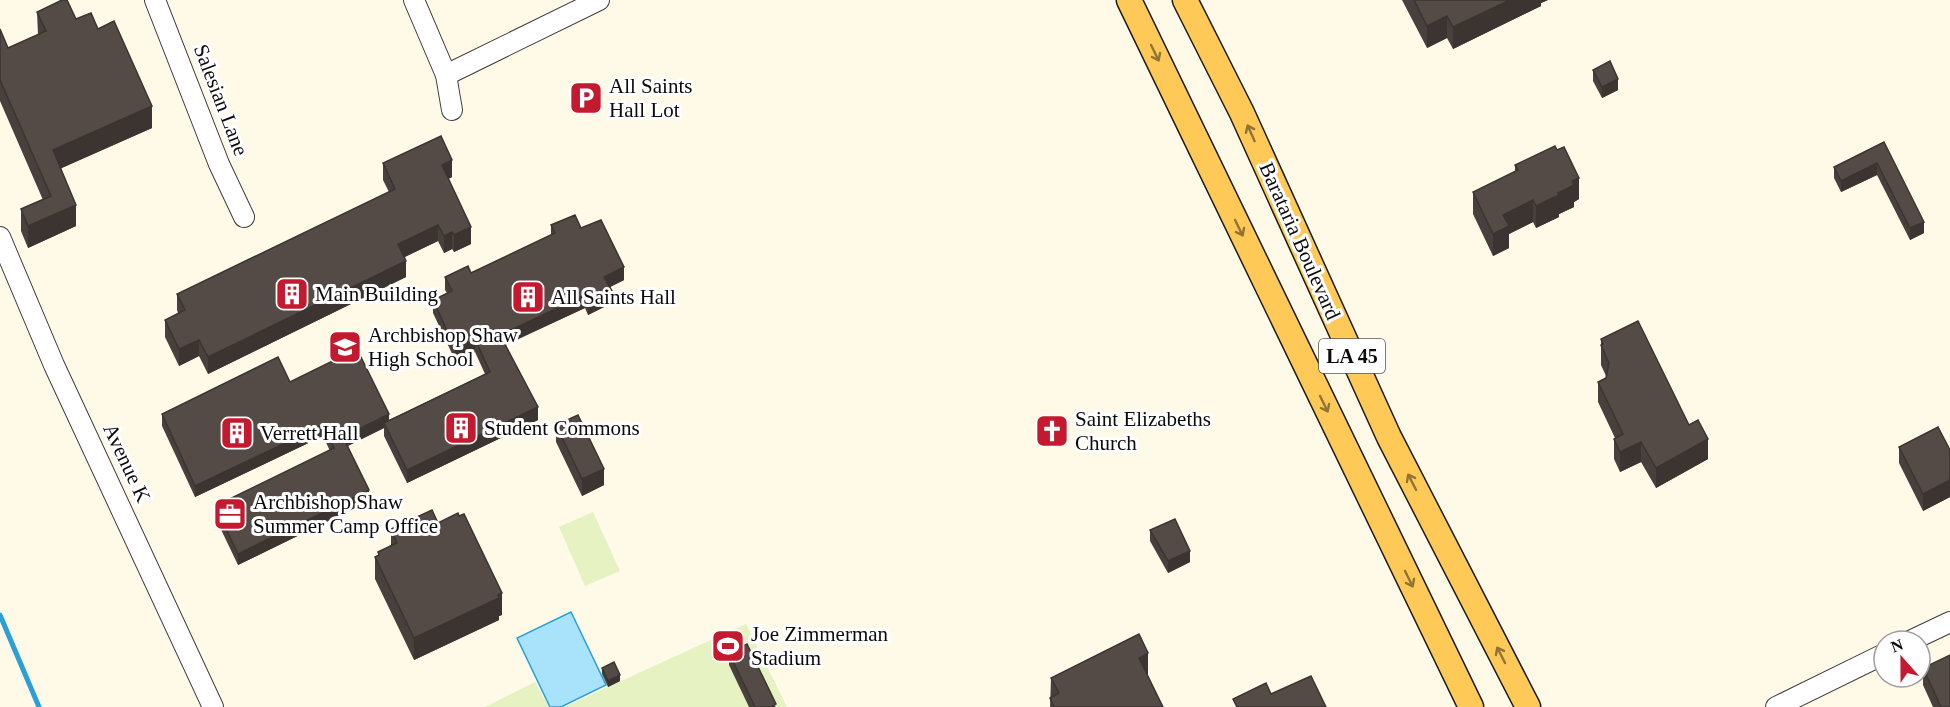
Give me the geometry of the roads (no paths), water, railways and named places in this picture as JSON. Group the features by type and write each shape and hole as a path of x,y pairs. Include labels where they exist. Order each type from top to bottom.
{"main road":[{"name":"LA 45","path":"1130,0 1471,707"},
{"name":"Barataria Boulevard","path":"1185,0 1242,113 1389,437 1528,707"}],"street":[{"name":"Salesian Lane","path":"155,0 219,164 244,217"},
{"path":"414,0 446,75 452,110"},
{"path":"446,75 599,0"},
{"name":"Avenue K","path":"0,237 54,366 213,707"},
{"path":"1932,631 1950,622"},
{"path":"1779,706 1872,660"}],"water":[{"path":"571,612 606,685 561,707 550,707 517,638"}],"waterway":[{"path":"0,615 39,707"}],"place":[{"name":"All Saints Hall Lot","path":"586,98"},
{"name":"Main Building","path":"292,294"},
{"name":"All Saints Hall","path":"528,297"},
{"name":"Archbishop Shaw High School","path":"345,347"},
{"name":"Student Commons","path":"461,428"},
{"name":"Saint Elizabeths Church","path":"1052,431"},
{"name":"Verrett Hall","path":"237,433"},
{"name":"Archbishop Shaw Summer Camp Office","path":"230,514"},
{"name":"Joe Zimmerman Stadium","path":"728,646"}]}
